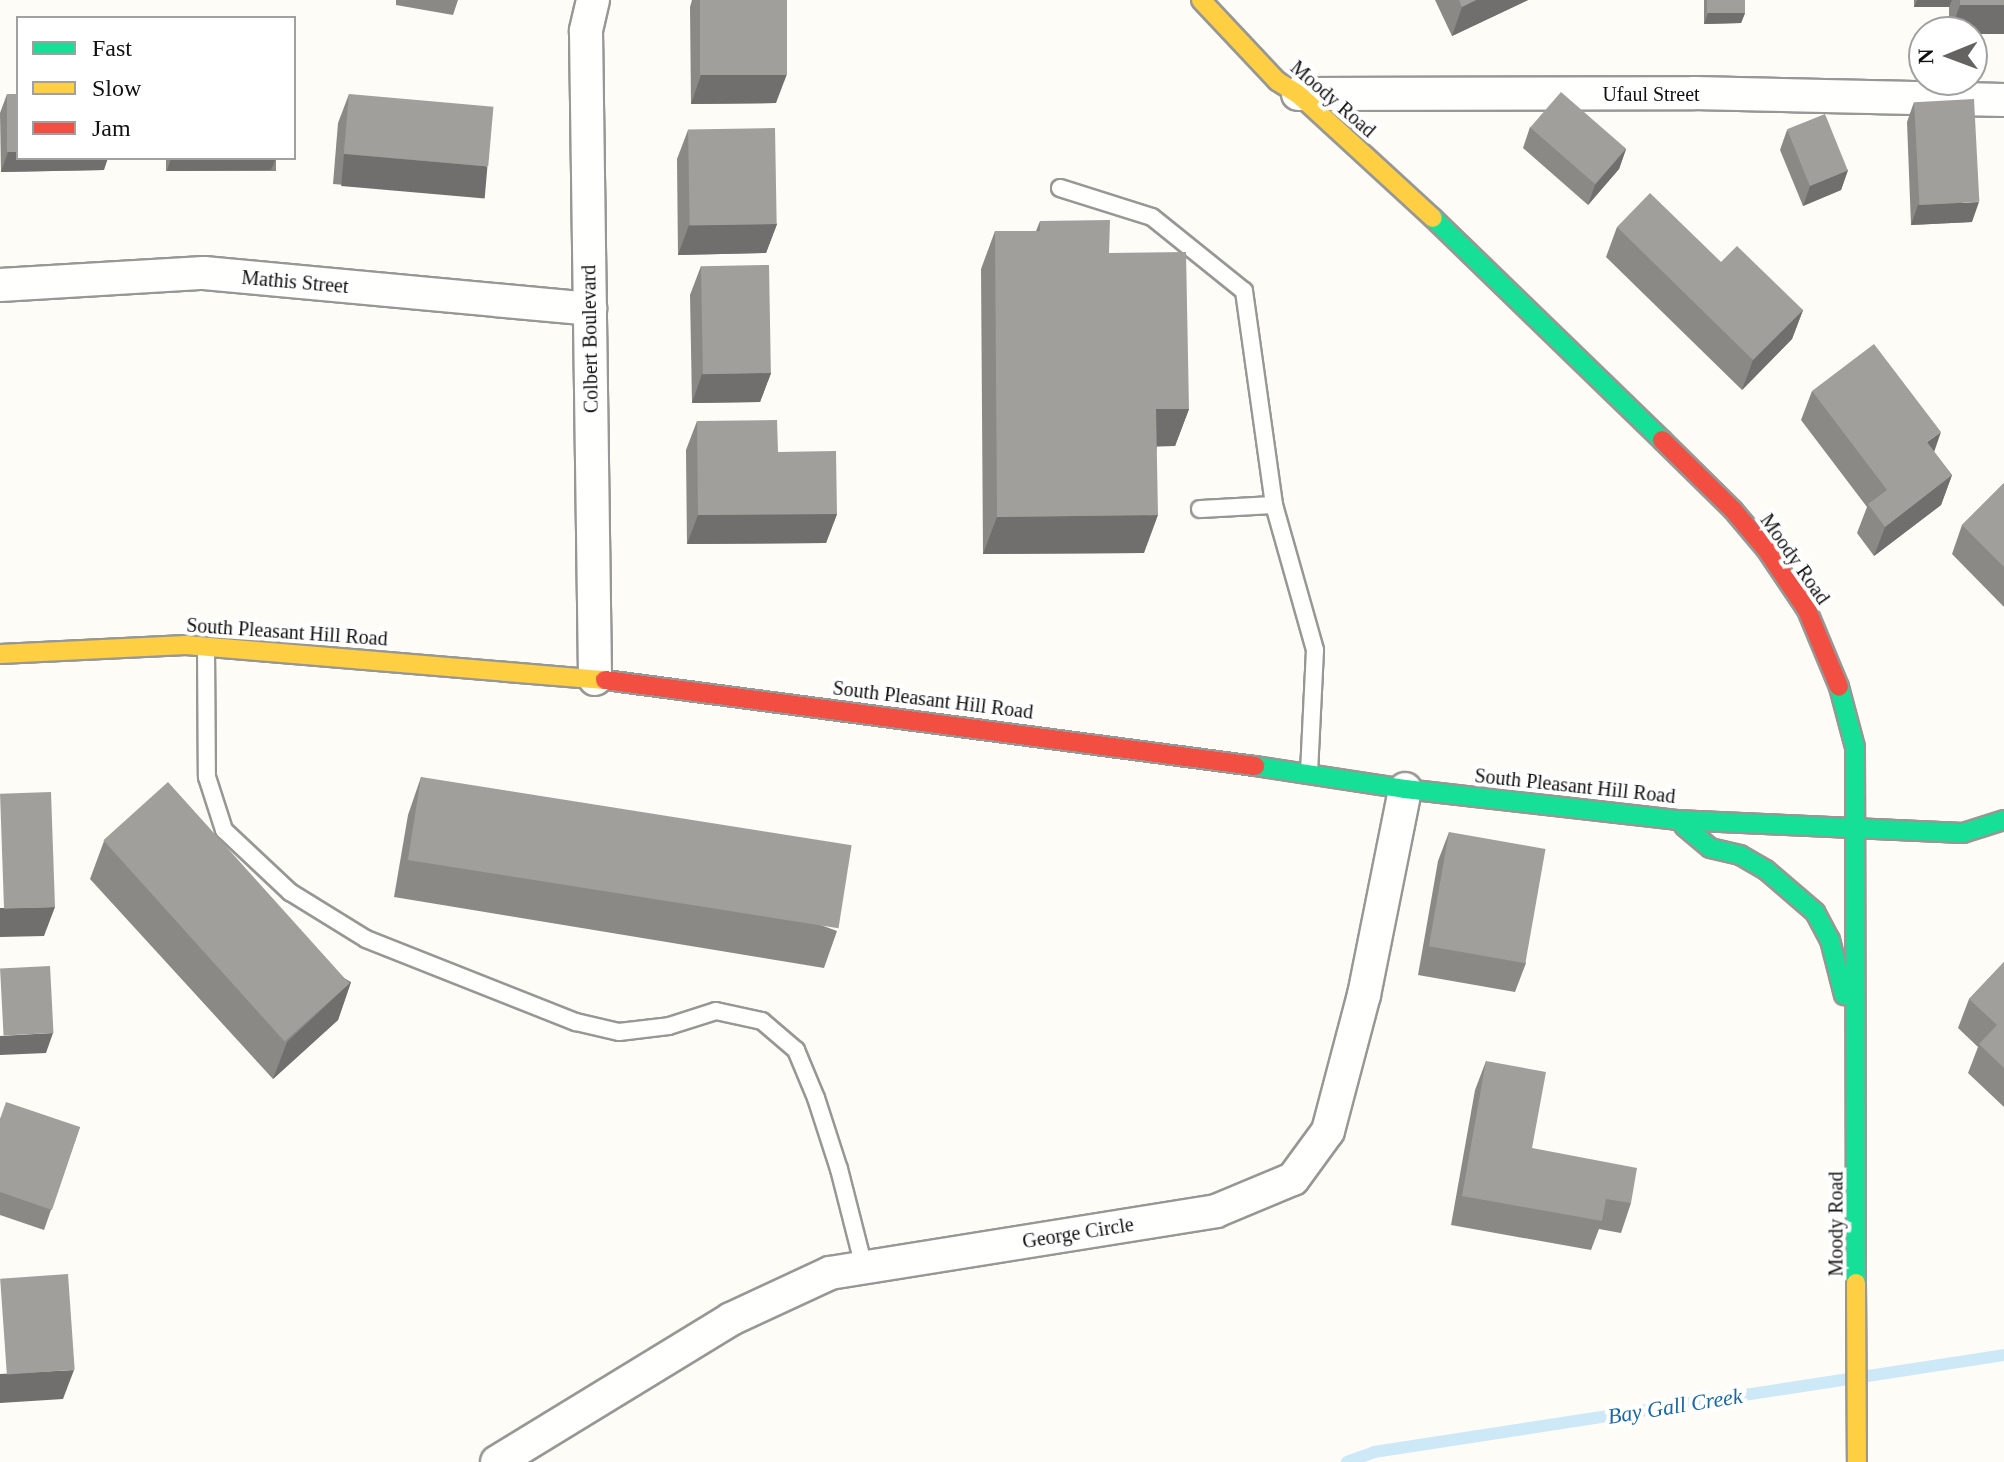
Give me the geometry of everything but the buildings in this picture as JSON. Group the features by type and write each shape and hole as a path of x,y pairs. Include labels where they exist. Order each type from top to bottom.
{"street":[{"name":"Colbert Boulevard","path":"593,0 586,31 595,679"},
{"name":"Moody Road","path":"1201,0 1277,81 1298,94 1484,264 1733,510 1766,549 1807,610 1837,680 1855,747 1857,1462"},
{"name":"Ufaul Street","path":"1298,94 1694,93 2004,100"},
{"name":"Mathis Street","path":"0,285 204,273 590,309"},
{"name":"South Pleasant Hill Road","path":"0,654 206,647 595,679 1308,773 1405,789 1676,820 1857,831 1963,833 2004,820"},
{"name":"George Circle","path":"497,1462 731,1319 830,1273 1216,1211 1293,1179 1328,1131 1364,995 1405,789"},
{"path":"1676,820 1710,848 1740,855 1766,870 1815,912 1830,940 1857,1046"}],"lane":[{"path":"1060,188 1152,217 1244,291 1274,505 1315,650 1308,773"},
{"path":"1200,509 1274,505"},
{"path":"206,647 207,777 224,830 290,892 366,939 576,1022 619,1032 669,1026 716,1011 762,1021 796,1050 811,1086 839,1169 864,1267"}],"waterway":[{"name":"Bay Gall Creek","path":"1347,1462 1374,1452 2004,1355"}],"traffic: fast":[{"path":"1433,218 1662,440"},
{"path":"1839,687 1855,747 1856,1283"},
{"path":"1255,766 1405,789 1676,820 1963,833 2004,820"},
{"path":"1684,826 1710,848 1740,855 1766,870 1815,912 1830,940 1844,995"}],"traffic: slow":[{"path":"1201,0 1277,81 1298,94 1433,218"},
{"path":"0,654 186,645 605,680"},
{"path":"1856,1283 1857,1462"}],"traffic: jam":[{"path":"1662,440 1733,510 1766,549 1807,610 1839,687"},
{"path":"605,680 1255,766"}]}
